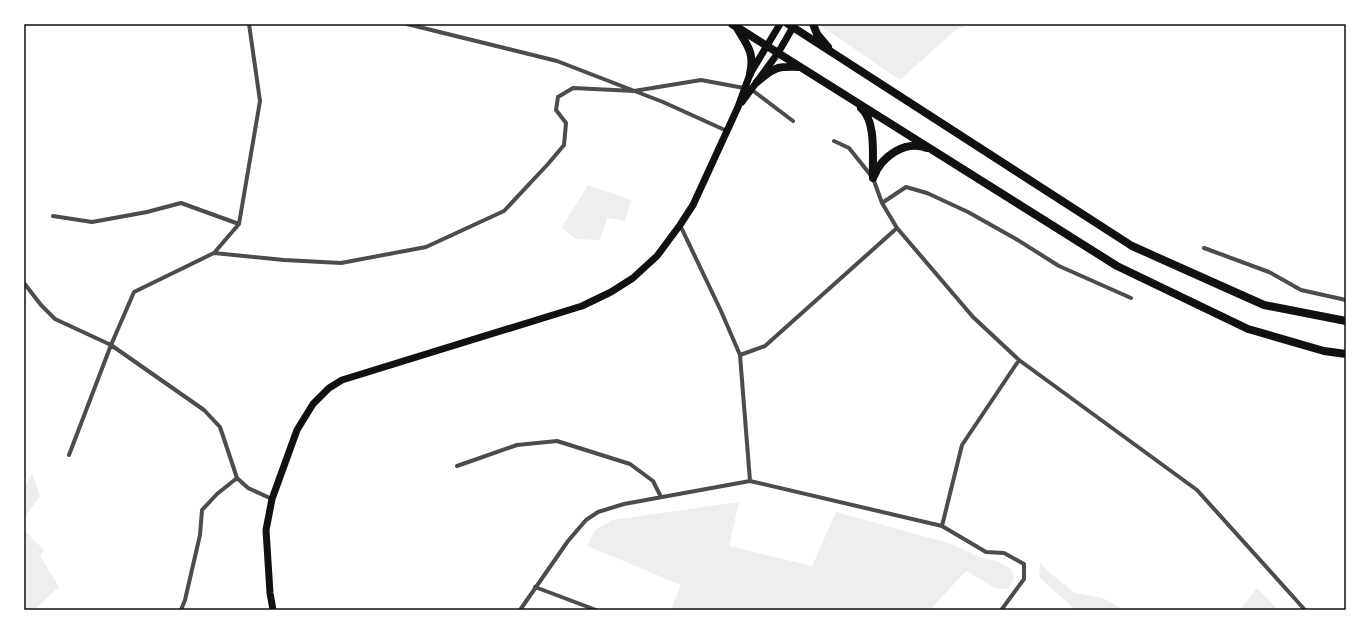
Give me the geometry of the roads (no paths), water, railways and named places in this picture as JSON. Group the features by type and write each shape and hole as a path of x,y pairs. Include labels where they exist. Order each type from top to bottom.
{"highway":[{"path":"813,24 816,34 833,53"},
{"path":"734,26 847,95 1116,266 1248,329 1324,351 1346,354"},
{"path":"734,26 751,54 752,64 750,74"},
{"path":"791,26 1132,246 1264,305 1346,321"},
{"path":"758,82 776,68 784,66 801,68"},
{"path":"847,95 867,113 872,132 873,178"},
{"path":"873,178 880,164 888,156 900,148 920,146 937,152"}],"main road":[{"path":"273,610 270,593 266,530 272,499 297,430 313,404 329,388 342,380 582,306 611,292 633,278 657,256 693,205 726,131 748,89 750,74 780,24"},
{"path":"748,89 758,82 778,53 791,26"}],"street":[{"path":"69,455 111,344 134,292 214,253 239,224 260,101 249,24"},
{"path":"407,24 557,61 663,102 726,131"},
{"path":"214,253 284,260 341,263 426,247 504,211 548,164 564,145 566,124 556,110 558,97 573,88 634,91 701,80 748,89 793,121"},
{"path":"834,141 849,148 873,178 882,203 897,228 973,317 1019,360 1197,490 1305,610"},
{"path":"882,203 906,187 927,193 968,212 1016,238 1059,266 1131,298"},
{"path":"53,216 92,222 147,212 181,203 239,224"},
{"path":"680,225 740,355 750,482"},
{"path":"740,355 765,346 897,228"},
{"path":"1204,248 1269,272 1301,290 1346,300"},
{"path":"24,283 41,306 55,319 111,344 204,410 220,428 237,478 248,488 272,499"},
{"path":"942,526 962,445 1019,360"},
{"path":"457,466 517,445 557,441 630,464 653,481 661,497"},
{"path":"181,610 185,600 200,535 202,510 217,494 237,478"},
{"path":"520,610 568,541 586,520 598,512 624,504 750,482 942,526 986,552 1004,553 1024,564 1024,579 1002,609"},
{"path":"535,587 596,610"}]}
